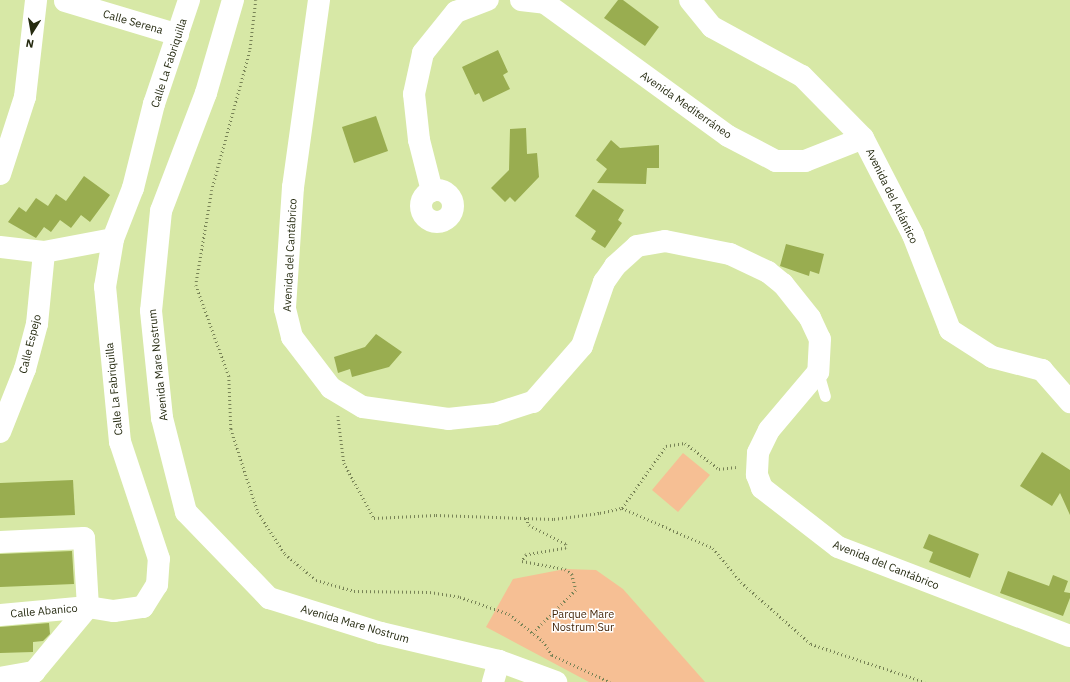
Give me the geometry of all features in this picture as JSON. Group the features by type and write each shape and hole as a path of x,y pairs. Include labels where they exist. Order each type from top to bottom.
{"street":[{"path":"0,174 25,97 36,0"},
{"name":"Calle La Fabriquilla","path":"88,607 114,611 143,606 157,586 159,559 120,442 105,287 113,239 133,188 154,104 190,0"},
{"name":"Avenida Mare Nostrum","path":"233,0 206,93 161,211 151,310 162,418 186,512 269,598 381,633 498,661 556,682"},
{"name":"Avenida del Cantábrico","path":"319,0 293,187 285,308 292,337 331,388 363,407 448,419 494,414 533,402 582,346 609,274 637,246 655,240 730,254 768,272 783,284 816,328 821,350 818,372 769,430 758,452 757,464 759,482 766,493 838,547 1070,636"},
{"path":"432,191 419,140 414,94 423,53 456,12 488,0"},
{"name":"Avenida Mediterráneo","path":"521,0 545,3 728,136 776,161 805,162 863,138"},
{"name":"Avenida del Atlántico","path":"690,0 712,27 802,76 863,138 913,235 950,330 992,357 1042,370 1070,402"},
{"name":"Calle Serena","path":"65,1 178,35"},
{"path":"0,247 44,252 113,239"},
{"name":"Calle Espejo","path":"0,432 25,369 37,324 44,252"},
{"path":"0,542 84,538 88,607 34,672 0,678"},
{"name":"Calle Abanico","path":"0,615 88,607"},
{"path":"492,682 498,661"}],"lane":[{"path":"818,372 825,396"}],"path":[{"path":"256,0 250,51 212,190 196,285 229,376 231,429 258,512 285,554 316,580 354,591 430,592 460,597 509,614 533,633 552,654 610,682"},
{"path":"338,416 344,463 374,518 436,515 554,519 622,508 713,548 741,582 811,644 925,682"},
{"path":"622,508 666,446 685,443 718,469 757,464"},
{"path":"526,518 529,525 566,544 566,548 526,555 522,561 565,568 572,574 576,590 533,633"}],"green space":[{"path":"683,453 710,475 678,512 652,490"},
{"name":"Parque Mare Nostrum Sur","path":"565,569 596,570 623,589 705,682 589,682 486,627 513,579"}],"building":[{"path":"618,0 623,0 659,27 645,46 604,18"},
{"path":"498,50 508,72 503,75 510,89 483,102 479,93 475,95 462,67"},
{"path":"376,116 388,151 354,163 342,127"},
{"path":"526,128 527,154 537,153 539,177 515,202 510,197 505,202 491,188 509,170 510,129"},
{"path":"611,140 620,148 659,145 659,168 647,168 646,184 597,183 607,169 596,160"},
{"path":"84,176 110,195 90,222 81,215 71,228 60,220 51,232 44,227 36,238 8,222 19,207 26,212 36,198 48,206 56,194 66,201"},
{"path":"593,189 624,210 618,220 622,223 605,248 591,239 596,231 575,216"},
{"path":"786,244 824,254 819,274 810,271 809,276 780,266"},
{"path":"376,334 402,352 389,367 352,377 350,369 338,373 334,357 365,347"},
{"path":"1042,452 1070,470 1070,515 1060,493 1052,506 1020,486"},
{"path":"73,480 75,515 0,518 0,483"},
{"path":"929,534 979,554 970,578 929,562 933,552 923,548"},
{"path":"72,551 74,584 0,587 0,554"},
{"path":"1008,571 1049,586 1053,575 1068,581 1064,592 1070,593 1070,598 1063,616 1000,593"},
{"path":"49,623 50,634 43,641 33,642 33,652 0,653 0,627"}]}
